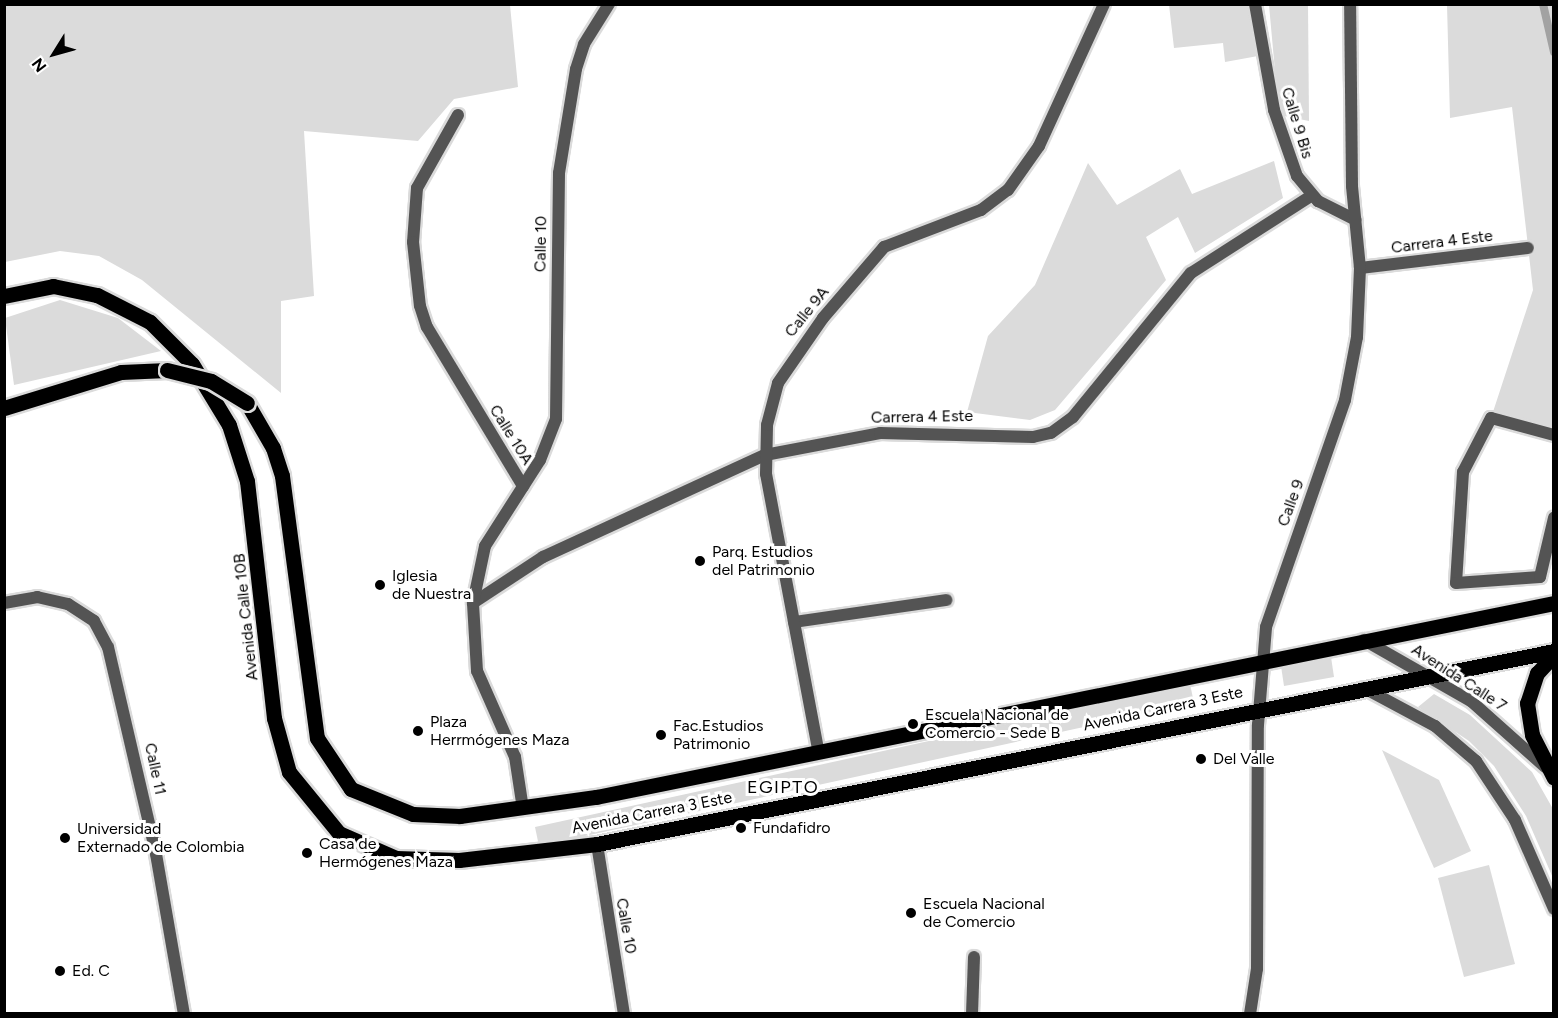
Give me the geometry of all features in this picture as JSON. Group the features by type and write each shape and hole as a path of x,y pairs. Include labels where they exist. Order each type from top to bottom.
{"main road":[{"name":"Avenida Calle 10B","path":"4,296 53,286 118,305 177,346 215,398 247,481 282,754 301,791 327,824"},
{"name":"Avenida Carrera 3 Este","path":"4,408 121,372 167,370 211,381 247,403 273,448 282,476 317,738 330,764 351,789 413,814 523,809 1262,659 1554,603"},
{"name":"Avenida Carrera 3 Este","path":"327,824 372,852 412,861 597,844 1426,673 1554,653"},
{"path":"1554,653 1532,683 1527,704 1532,735 1554,779"}],"street":[{"name":"Calle 10","path":"523,486 550,442 556,419 559,173 571,90 584,44 609,4"},
{"name":"Calle 9A","path":"818,749 765,455 771,403 787,364 884,247 981,210 1008,190 1039,146 1104,4"},
{"name":"Calle 9 Bis","path":"1256,4 1274,110 1288,158 1311,196"},
{"name":"Calle 9","path":"1250,1014 1257,969 1259,708 1262,659 1275,596 1345,400 1357,337 1360,268 1356,220 1350,4"},
{"name":"Calle 10A","path":"458,116 417,188 413,242 420,306 427,327 523,486 485,546 473,603 477,671 515,757 523,809"},
{"name":"Carrera 4 Este","path":"473,603 543,557 765,455 880,433 1034,437 1052,433 1073,417 1191,273 1311,196"},
{"path":"1311,196 1356,220"},
{"name":"Carrera 4 Este","path":"1360,268 1528,249"},
{"path":"1554,435 1491,418 1463,472 1456,583 1540,577 1554,518"},
{"name":"Calle 11","path":"4,603 37,597 83,612 101,632 116,666 184,1014"},
{"path":"794,622 946,600"},
{"name":"Avenida Calle 7","path":"1363,639 1426,673 1490,715 1554,779"},
{"path":"1360,687 1421,717 1476,761 1515,820 1554,909"},
{"name":"Calle 10","path":"597,844 624,1014"},
{"path":"972,1014 974,957"}],"shaded area":[{"path":"4,5 510,5 518,87 454,99 418,141 304,131 314,296 281,301 281,393 142,280 99,256 60,251 5,262"},
{"path":"1169,5 1253,5 1258,56 1225,62 1223,43 1174,48"},
{"path":"1269,5 1308,5 1309,121 1279,115"},
{"path":"1447,5 1553,5 1553,435 1491,418 1533,290 1512,107 1450,118"},
{"path":"1274,161 1283,198 1195,253 1178,217 1146,237 1166,280 1055,410 1030,420 967,412 988,336 1035,285 1088,163 1117,205 1180,169 1192,194"},
{"path":"60,300 118,318 161,351 14,385 5,318"},
{"path":"1331,657 1334,677 1284,686 1281,666"},
{"path":"1190,684 1194,703 539,846 535,827"},
{"path":"1434,694 1470,715 1532,772 1553,809 1553,878 1526,816 1494,766 1469,741 1418,707"},
{"path":"1382,750 1439,780 1471,851 1434,868"},
{"path":"1489,865 1515,964 1464,977 1438,878"}],"waterway":[{"path":"1543,4 1554,52"}],"place":[{"name":"Parq. Estudios del Patrimonio","path":"700,561"},
{"name":"Iglesia de Nuestra","path":"380,585"},
{"name":"Escuela Nacional de Comercio - Sede B","path":"913,724"},
{"name":"Plaza Herrmógenes Maza","path":"418,731"},
{"name":"Fac.Estudios Patrimonio","path":"661,735"},
{"name":"Del Valle","path":"1201,759"},
{"name":"Fundafidro","path":"741,828"},
{"name":"Universidad Externado de Colombia","path":"65,838"},
{"name":"Casa de Hermógenes Maza","path":"307,853"},
{"name":"Escuela Nacional de Comercio","path":"911,913"},
{"name":"Ed. C","path":"60,971"}],"district":[{"name":"EGIPTO","path":"783,787"}]}
